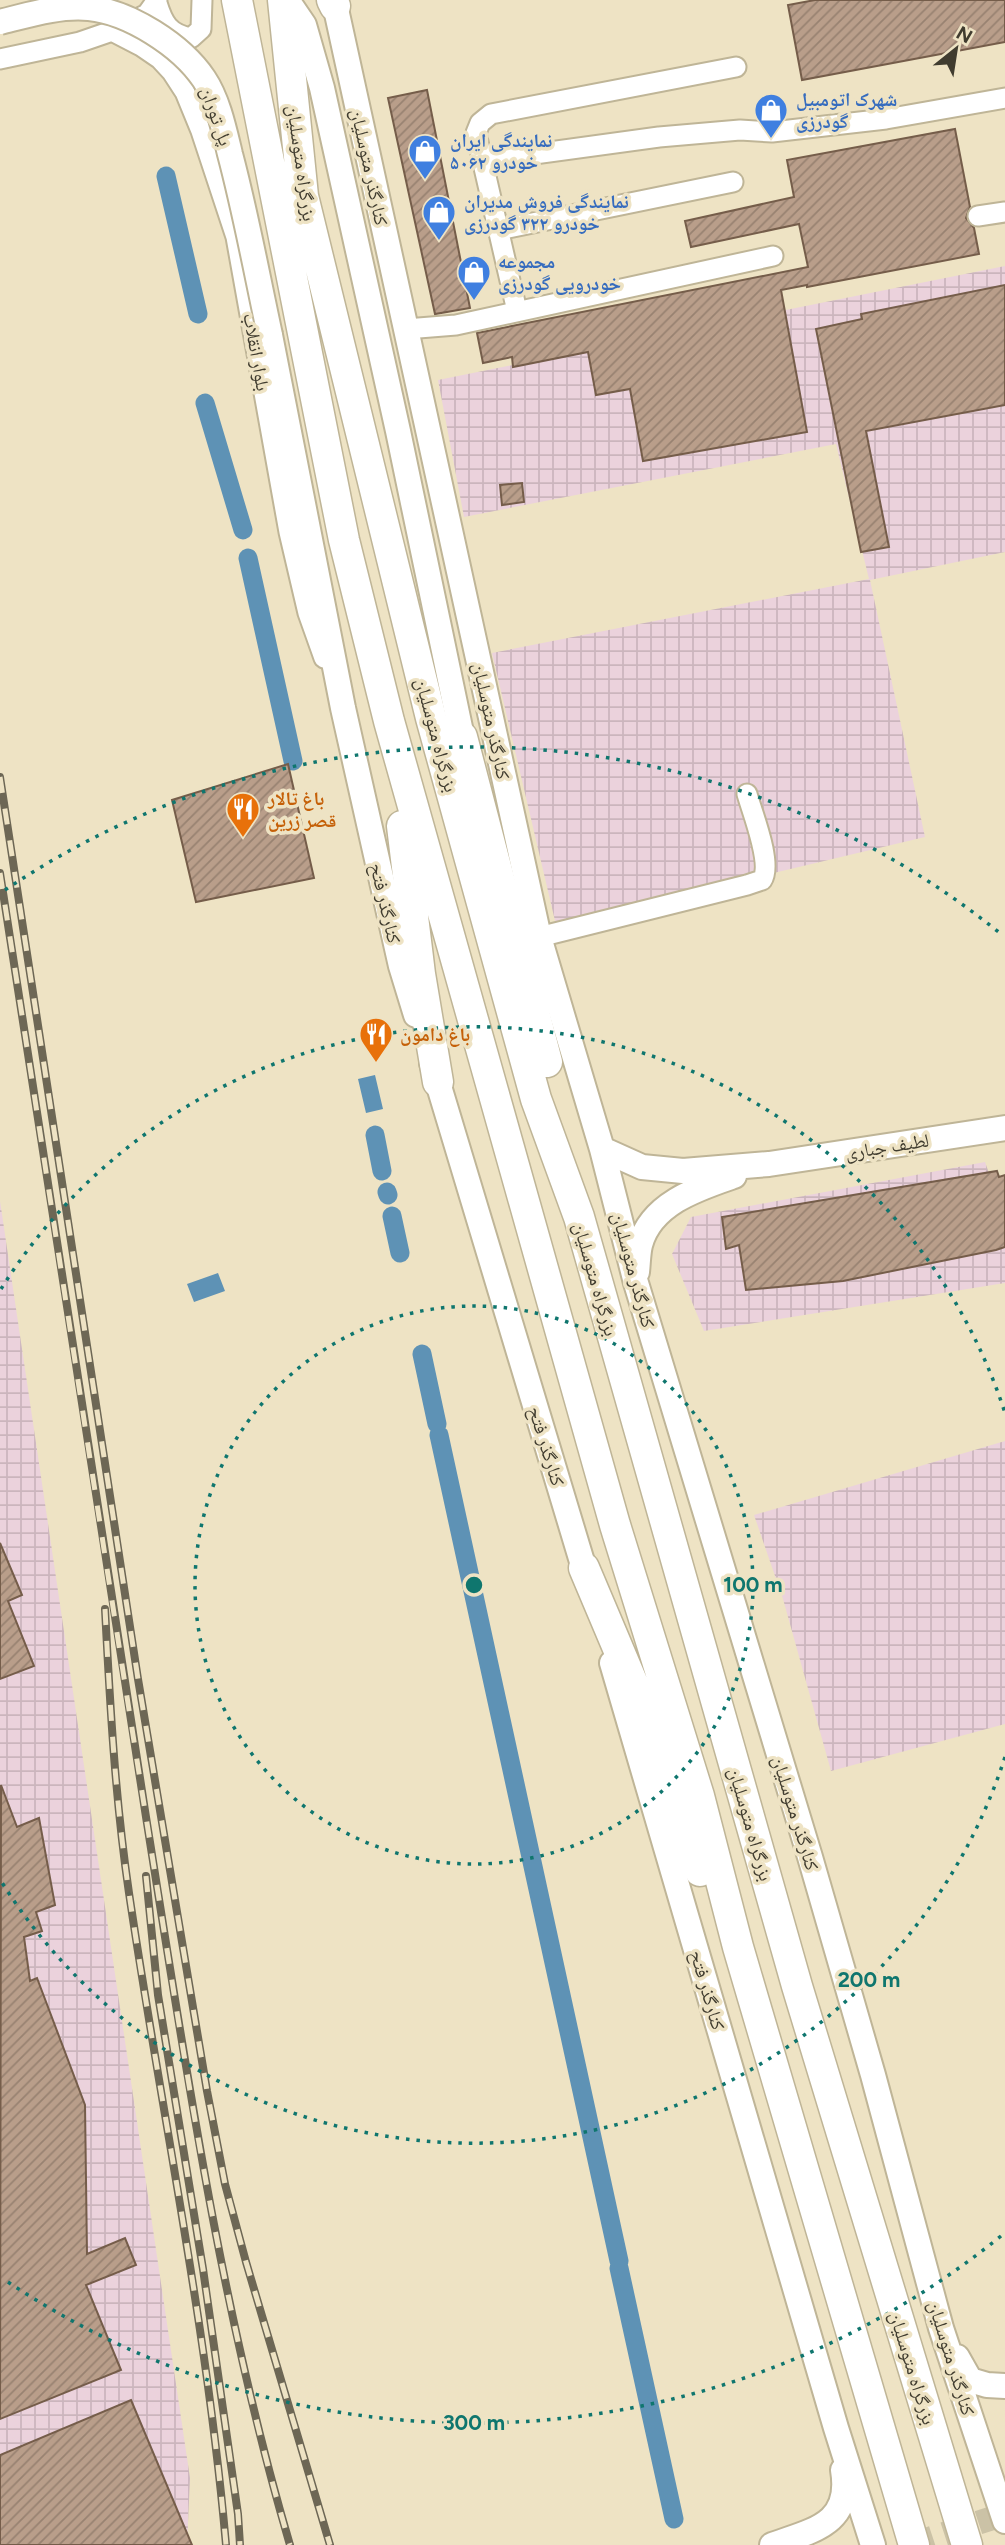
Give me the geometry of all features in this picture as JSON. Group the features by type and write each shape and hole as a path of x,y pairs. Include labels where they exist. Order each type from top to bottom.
{"highway":[{"name":"بزرگراه متوسلیان","path":"237,0 344,540 389,721 611,1512 699,1796 738,1947 914,2545"},
{"name":"بزرگراه متوسلیان","path":"285,0 303,196 431,718 536,1099 579,1217 797,1986 967,2545"},
{"path":"389,721 420,974 438,1082"},
{"path":"462,737 571,1154 579,1217"},
{"path":"584,1568 661,1750 702,1879 738,1947"}],"main road":[{"path":"285,0 304,25 322,88 462,737"},
{"name":"کنارگذر متوسلیان","path":"334,2 539,937 602,1149 636,1283 814,1869 942,2328 1005,2521"},
{"name":"پل توران","path":"0,22 49,11 88,8 120,15 155,33 177,50 204,79 221,119 237,179 270,335"},
{"name":"کنارگذر فتح","path":"270,335 343,708 401,966 584,1568 836,2428 873,2545"},
{"name":"لطیف جباری","path":"769,1164 1005,1128"},
{"path":"602,1149 642,1167 683,1171 769,1164"},
{"path":"636,1283 641,1243 652,1223 670,1204 694,1190 769,1164"},
{"path":"942,2328 970,2380 1005,2386"},
{"path":"971,2419 990,2401 1005,2400"},
{"path":"772,2545 812,2530 837,2514 846,2490 836,2428"}],"street":[{"path":"157,2 163,23 176,35 191,38 201,29 202,0"},
{"name":"بلوار انقلاب","path":"0,59 80,42 112,32 147,13 157,2"},
{"name":"بلوار انقلاب","path":"0,48 70,32 112,32 159,58 185,92 201,131 236,237 289,532 308,612 343,708"},
{"path":"517,311 477,134 480,123 491,114 736,67"},
{"path":"483,161 659,137 740,130 772,132 886,119 1005,98"},
{"path":"498,230 733,182"},
{"path":"978,216 1005,212"},
{"path":"406,329 456,325 773,256"},
{"path":"539,937 762,880 766,869 764,856 747,794"}],"shaded area":[{"path":"1005,266 1005,552 870,580 925,837 556,925 492,653 869,579 836,444 464,517 438,380"},
{"path":"985,1162 1005,1218 1005,1283 704,1331 672,1254 691,1217"},
{"path":"0,1201 190,2478 187,2545 0,2545"},
{"path":"1005,1441 1005,1724 831,1771 783,1599 754,1515"}],"water":[{"path":"375,1075 383,1109 366,1113 358,1079"},
{"path":"218,1273 225,1291 194,1302 187,1284"}],"building":[{"path":"815,0 1005,0 1005,42 802,80 788,5"},
{"path":"427,90 470,308 435,314 388,98"},
{"path":"955,129 970,207 966,218 974,228 979,254 781,290 807,432 643,461 630,389 596,395 588,352 513,367 512,357 483,363 477,333 808,267 799,224 691,247 685,221 794,197 787,160"},
{"path":"1005,285 1005,405 866,431 889,547 861,552 816,329 862,319 861,314"},
{"path":"522,483 524,502 502,505 500,485"},
{"name":"باغ تالار قصر زرین","path":"288,764 314,878 196,902 172,800"},
{"path":"997,1171 999,1177 1005,1175 1005,1247 996,1250 843,1281 746,1290 739,1245 726,1249 722,1217"},
{"path":"0,1543 22,1595 8,1601 34,1666 0,1679"},
{"path":"1,1785 17,1827 39,1818 55,1905 36,1912 42,1931 24,1937 30,1981 37,1978 85,2105 87,2254 125,2238 136,2265 86,2285 121,2370 0,2419"},
{"path":"131,2400 192,2545 0,2545 0,2455"}],"waterway":[{"path":"166,176 198,314"},
{"path":"205,403 243,530"},
{"path":"248,558 293,761"},
{"path":"375,1135 382,1171"},
{"path":"392,1216 400,1253"},
{"path":"422,1354 437,1424"},
{"path":"439,1435 619,2261"},
{"path":"619,2268 674,2519"}],"tunnel":[{"path":"910,2545 1005,2514"}],"railway":[{"path":"0,777 138,1679 207,2091 225,2184 246,2262 330,2545"},
{"path":"0,873 190,2092 243,2366 290,2545"},
{"path":"105,1609 124,1857 195,2300 218,2463 226,2545"},
{"path":"146,1876 158,1995 203,2269 238,2514 240,2545"}],"place":[{"name":"شهرک اتومبیل گودرزی","path":"771,140"},
{"name":"نمایندگی ایران خودرو ۵۰۶۲","path":"425,181"},
{"name":"نمایندگی فروش مدیران خودرو ۳۲۲ گودرزی","path":"439,242"},
{"name":"مجموعه خودرویی گودرزی","path":"474,302"},
{"name":"باغ تالار قصر زرین","path":"243,839"},
{"name":"باغ دامون","path":"376,1064"}]}
